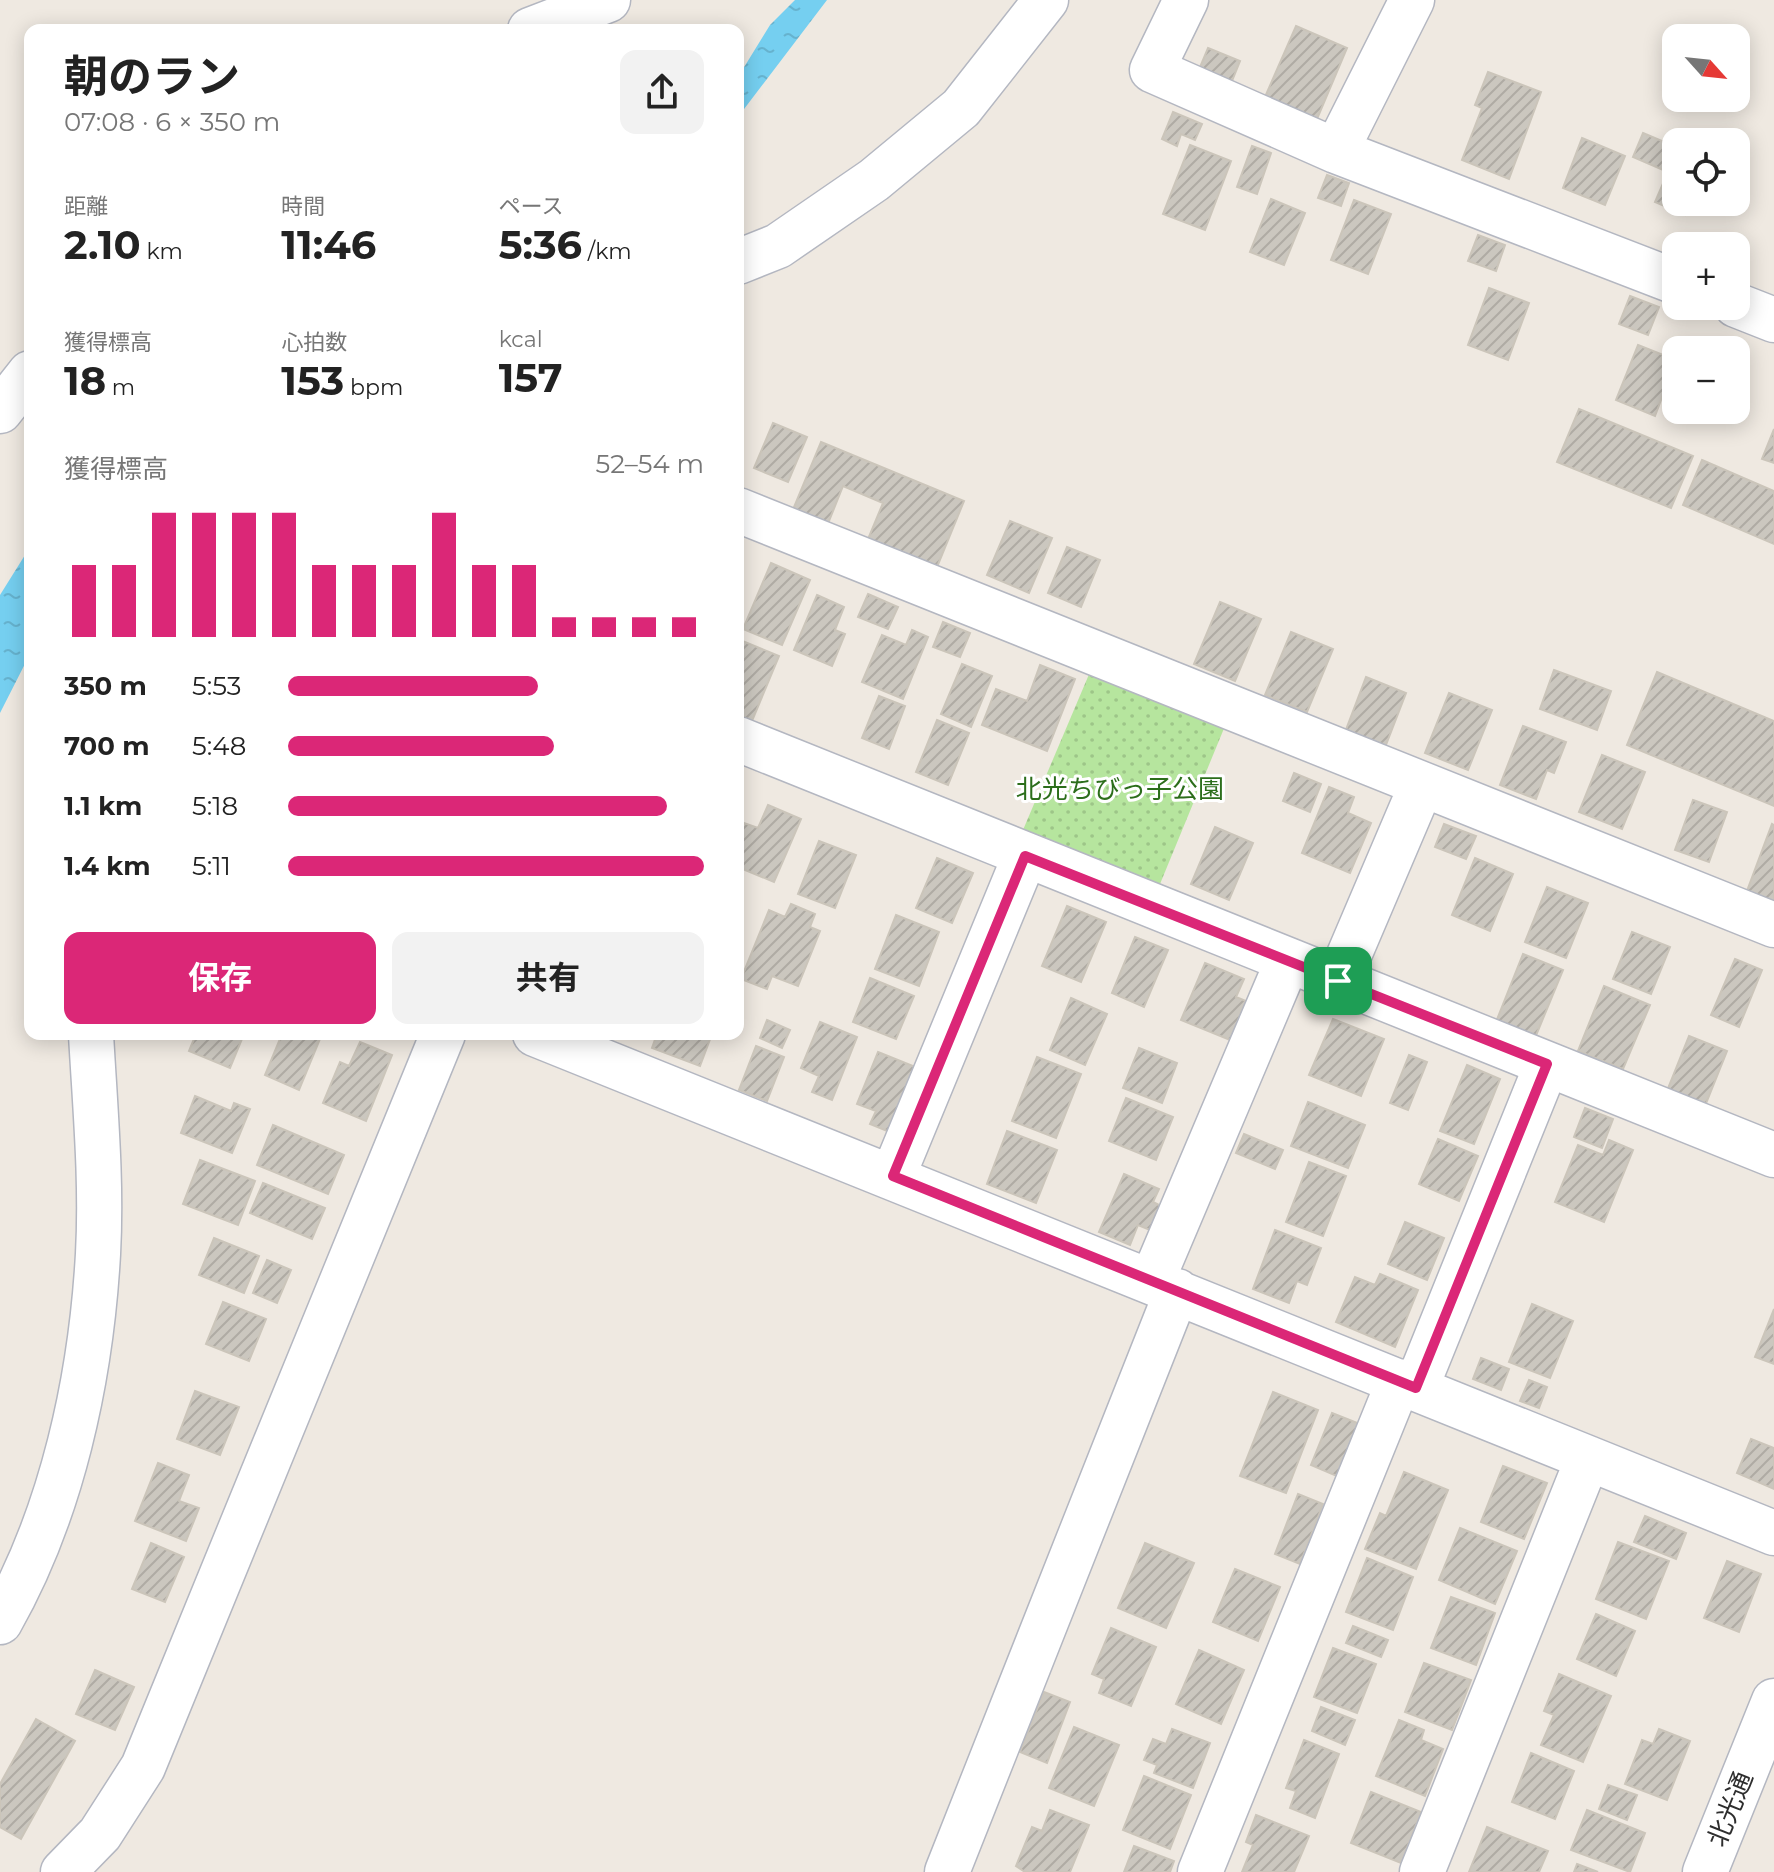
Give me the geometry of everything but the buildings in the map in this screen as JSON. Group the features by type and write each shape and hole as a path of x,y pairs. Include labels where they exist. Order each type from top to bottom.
{"street":[{"path":"546,24 608,0"},
{"path":"744,260 778,246 874,180 961,108 1046,0"},
{"path":"1186,0 1152,70 1336,151 1662,277"},
{"path":"1336,151 1412,0"},
{"path":"1750,311 1774,320"},
{"path":"0,411 24,381"},
{"path":"744,512 1774,925"},
{"path":"744,748 1288,960 1774,1155"},
{"path":"1338,981 1422,784"},
{"path":"893,1176 1025,856"},
{"path":"947,1872 1288,960"},
{"path":"0,1622 25,1578 59,1476 82,1388 98,1253 97,1130 91,1040"},
{"path":"63,1872 100,1834 143,1767 441,1040"},
{"path":"566,1040 619,1050 893,1176 1774,1533"},
{"path":"1200,1872 1547,1064"},
{"path":"1422,1872 1588,1458"},
{"name":"北光通","path":"1705,1872 1774,1701"}],"green space":[{"name":"北光ちびっ子公園","path":"1090,672 1225,726 1160,884 1023,830"}],"water":[{"path":"795,0 827,0 744,109 744,67 770,25"},
{"path":"24,557 24,666 0,713 0,595"}],"route":[{"path":"1025,856 1338,981 1547,1064 1416,1388 893,1176 1025,856"}]}
